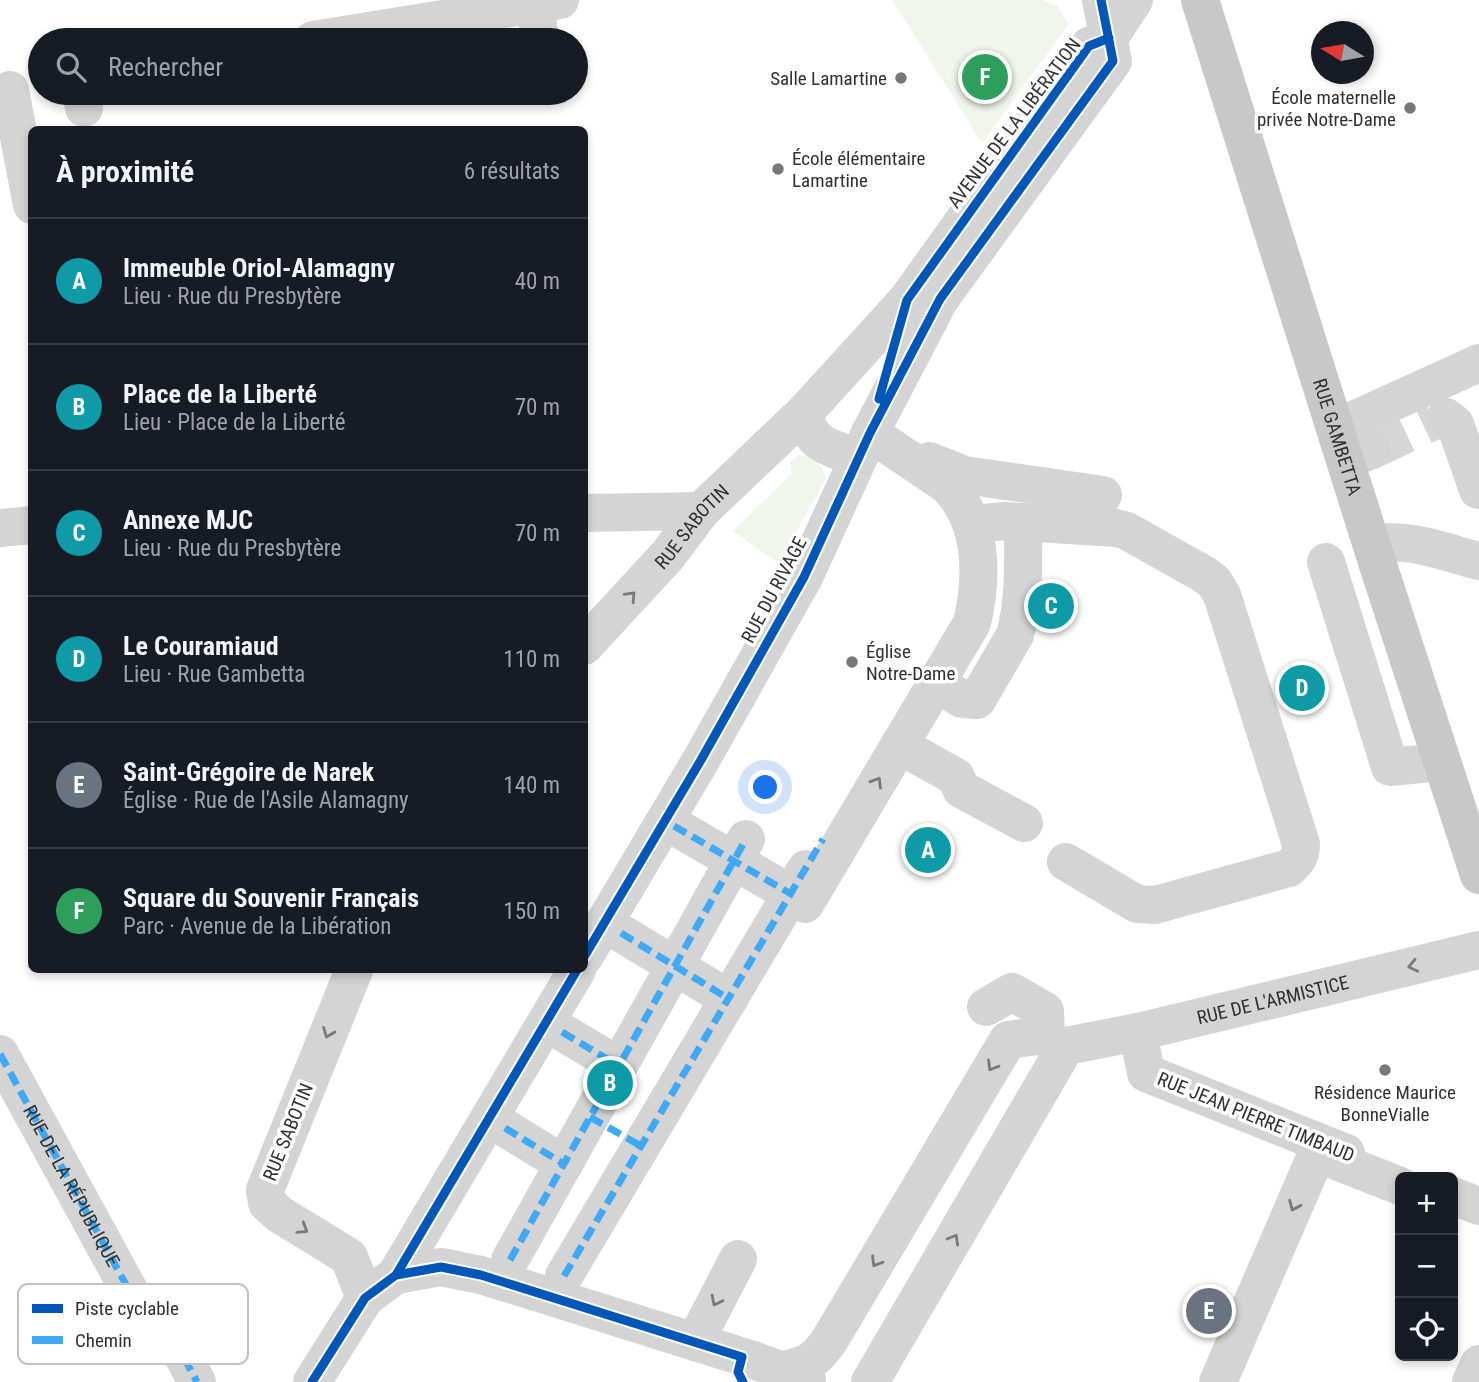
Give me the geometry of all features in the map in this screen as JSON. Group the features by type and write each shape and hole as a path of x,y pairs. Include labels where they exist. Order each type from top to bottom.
{"main road":[{"name":"RUE GAMBETTA","path":"1200,0 1351,446 1372,544 1442,762 1467,813 1478,865"}],"street":[{"path":"1101,0 1109,38"},
{"name":"AVENUE DE LA LIBÉRATION","path":"804,413 907,300 1089,46 1109,38 1134,0"},
{"path":"424,28 545,15"},
{"name":"AVENUE DE LA LIBÉRATION","path":"864,445 940,299 1113,61 1109,38"},
{"path":"17,87 28,174"},
{"name":"AVENUE DE LA LIBÉRATION","path":"864,445 907,300"},
{"path":"1351,446 1479,363"},
{"path":"837,376 860,393 867,405 870,419 864,445"},
{"path":"564,1276 729,999 898,747 972,623 978,554 972,524 958,495 919,465 864,445 822,444 812,436 806,426 804,413"},
{"name":"RUE SABOTIN","path":"588,642 662,563 701,511 804,413"},
{"path":"1453,415 1478,490"},
{"name":"RUE DU RIVAGE","path":"588,950 701,760 804,577 864,445"},
{"path":"919,465 925,460 932,461 964,475 1103,495"},
{"path":"588,513 701,511"},
{"path":"972,524 995,521 1116,528 1127,531 1214,582 1222,595 1301,844 1301,853 1289,868 1155,905 1137,904 1066,862"},
{"path":"936,683 962,699 977,700 1015,635 1023,577 1023,522"},
{"path":"0,528 28,525"},
{"path":"1372,544 1390,541 1411,543 1479,561"},
{"path":"1326,562 1390,767 1442,762"},
{"path":"898,747 956,777 961,789 1024,823"},
{"path":"674,826 739,850 798,899"},
{"path":"798,899 823,839"},
{"path":"510,1260 739,850"},
{"path":"621,933 729,999"},
{"name":"RUE DE L'ARMISTICE","path":"829,1341 1008,1040 1056,1040 1139,1032 1479,950"},
{"name":"RUE SABOTIN","path":"353,973 265,1190 267,1203 279,1214 349,1257 365,1298"},
{"path":"312,1382 365,1298 396,1275 575,973"},
{"path":"870,1382 1056,1040 1045,1011 1012,992 986,1007"},
{"path":"562,1032 619,1066"},
{"name":"RUE JEAN PIERRE TIMBAUD","path":"1139,1032 1146,1073 1395,1173"},
{"name":"RUE DE LA RÉPUBLIQUE","path":"0,1054 126,1284"},
{"path":"590,1117 641,1146"},
{"path":"505,1128 564,1164"},
{"path":"1218,1382 1321,1143 1334,1160 1395,1184"},
{"path":"1458,1198 1479,1206"},
{"path":"1458,1209 1479,1217"},
{"path":"695,1342 738,1259"},
{"path":"396,1275 441,1267 481,1275 797,1376 804,1365 816,1359 829,1341"},
{"path":"829,1341 825,1361 835,1382"},
{"name":"RUE DE LA RÉPUBLIQUE","path":"187,1364 197,1382"},
{"path":"1471,1382 1479,1364"}],"shaded area":[{"path":"892,0 1042,0 1057,6 1069,24 982,143"},
{"path":"798,455 816,462 826,478 779,564 733,531 792,473 790,462"}],"tunnel":[{"path":"1372,450 1434,421"}],"marked path":[{"path":"674,826 791,894"},
{"path":"510,1260 746,839"},
{"path":"564,1276 823,839"},
{"path":"621,933 729,999"},
{"path":"562,1032 619,1066"},
{"path":"0,1054 126,1284"},
{"path":"590,1117 641,1146"},
{"path":"505,1128 564,1164"},
{"path":"187,1364 197,1382"}],"cycle path":[{"path":"588,950 701,760 804,577 870,433 940,299 1113,61 1101,0"},
{"path":"879,399 907,300 1089,46 1109,38"},
{"path":"312,1382 365,1298 396,1275 575,973"},
{"path":"396,1275 441,1267 481,1275 742,1357 738,1372 743,1382"}],"place":[{"name":"Square du Souvenir Français","path":"985,77"},
{"name":"Salle Lamartine","path":"901,78"},
{"name":"École maternelle privée Notre-Dame","path":"1410,108"},
{"name":"École élémentaire Lamartine","path":"778,169"},
{"name":"Annexe MJC","path":"1051,606"},
{"name":"Église Notre-Dame","path":"852,662"},
{"name":"Le Couramiaud","path":"1302,688"},
{"name":"Immeuble Oriol-Alamagny","path":"928,850"},
{"name":"Résidence Maurice BonneVialle","path":"1385,1070"},
{"name":"Place de la Liberté","path":"610,1083"},
{"name":"Saint-Grégoire de Narek","path":"1209,1311"}]}
